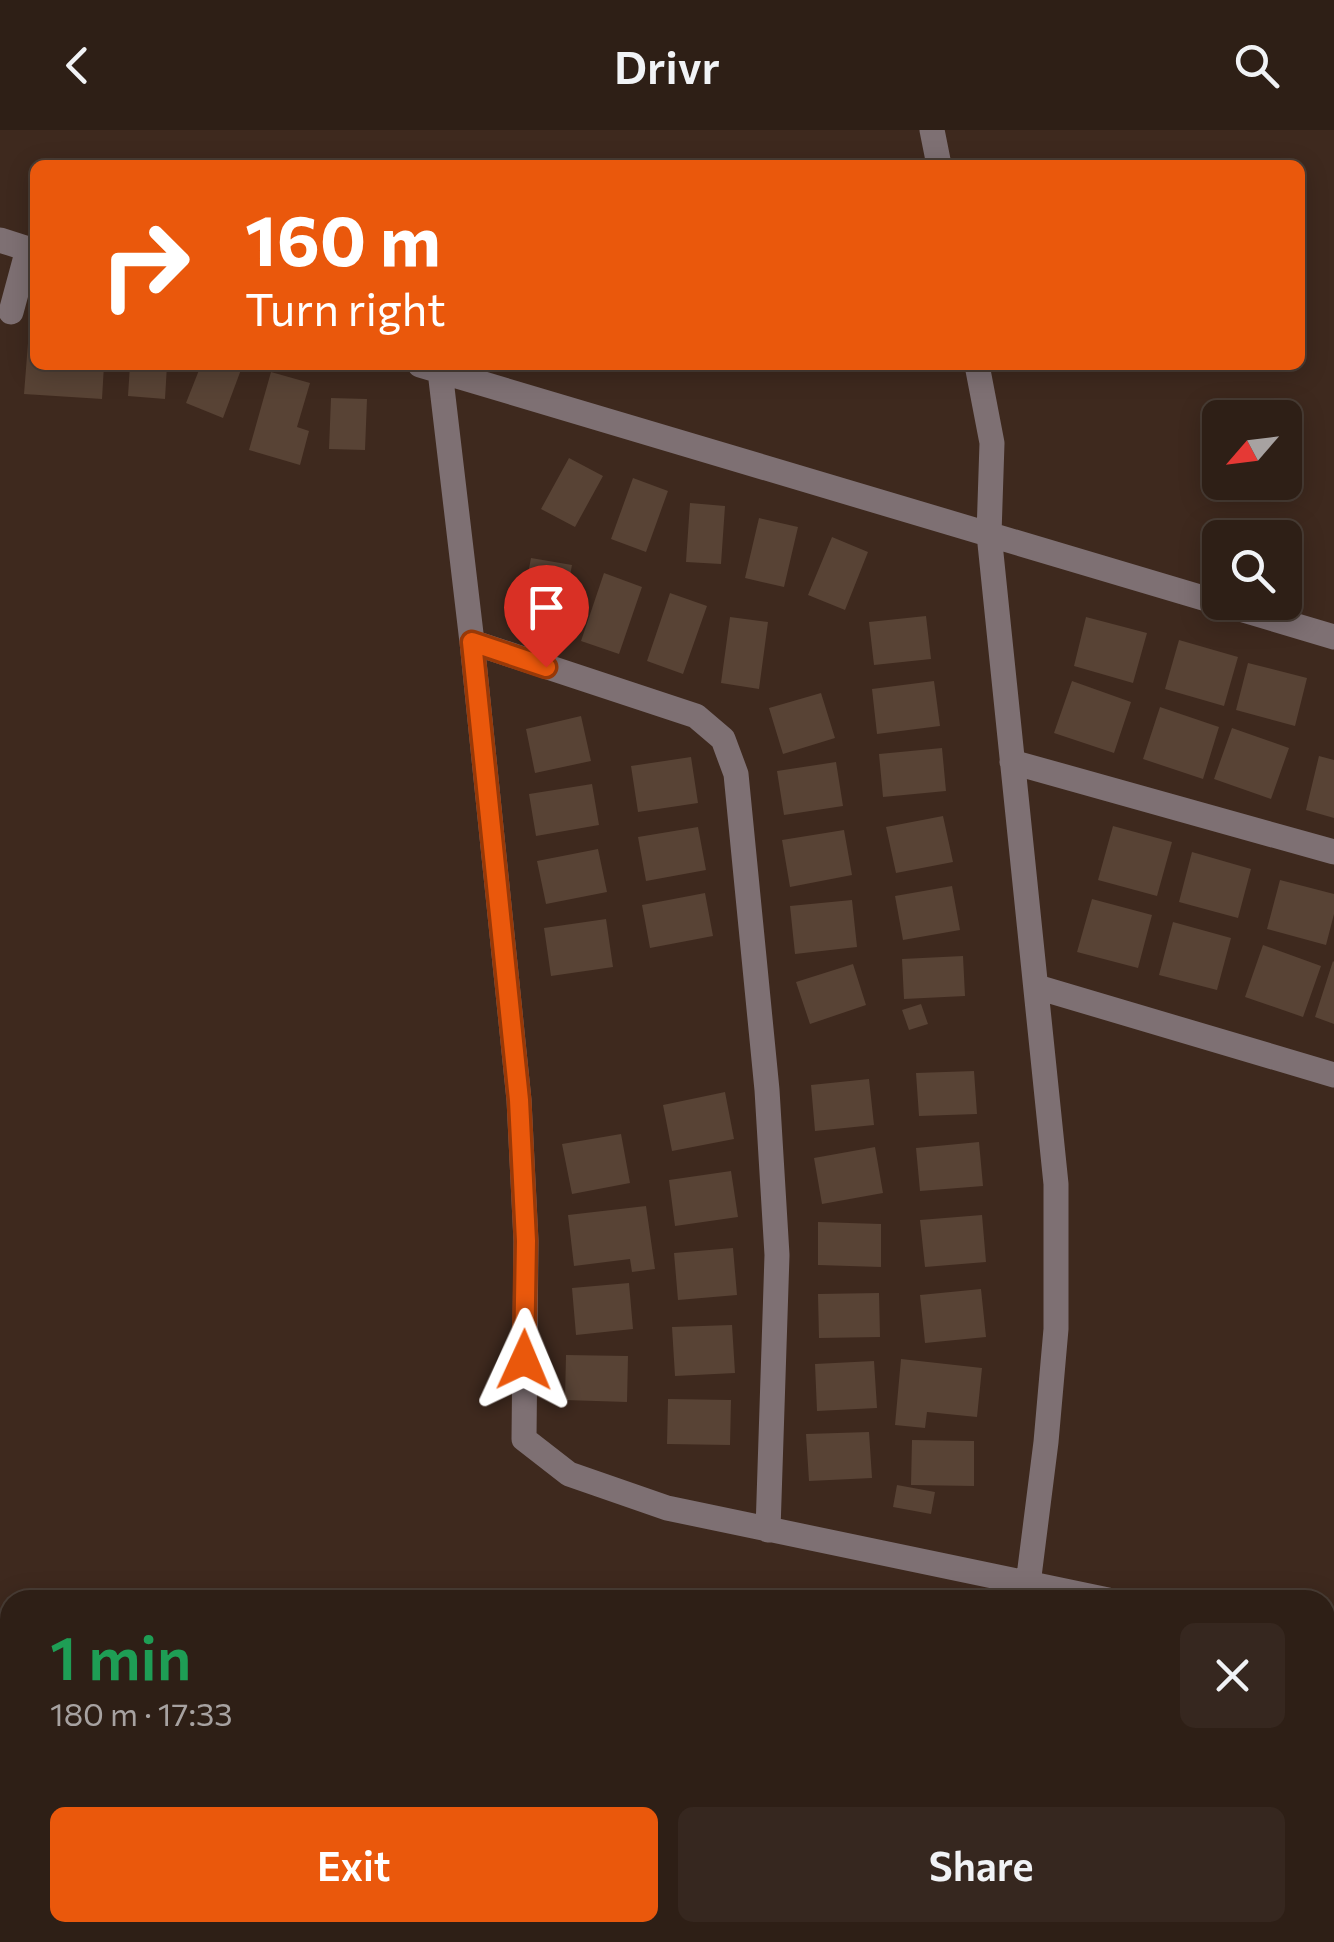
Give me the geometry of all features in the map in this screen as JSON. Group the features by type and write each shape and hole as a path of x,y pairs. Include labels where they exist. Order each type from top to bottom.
{"street":[{"path":"932,130 938,160"},
{"path":"0,240 30,249"},
{"path":"11,312 30,256"},
{"path":"430,370 472,642 519,1100 526,1241 524,1439 570,1474 667,1508 1019,1590"},
{"path":"437,370 1334,636"},
{"path":"978,370 992,443 989,534 1056,1184 1056,1330 1027,1590"},
{"path":"472,642 696,716 724,739 736,774 767,1090 776,1255 768,1530"},
{"path":"1012,762 1334,852"},
{"path":"1037,987 1334,1075"}],"building":[{"path":"28,343 30,370 104,370 102,399 24,394"},
{"path":"130,370 167,370 165,399 128,396"},
{"path":"199,370 241,370 223,418 186,403"},
{"path":"271,372 310,383 297,427 309,431 300,465 249,450"},
{"path":"331,398 367,399 365,450 329,449"},
{"path":"569,458 603,476 575,527 541,509"},
{"path":"633,478 668,491 646,552 611,539"},
{"path":"690,503 725,506 721,564 686,562"},
{"path":"759,518 798,527 784,587 745,578"},
{"path":"832,537 868,552 845,610 808,595"},
{"path":"531,558 572,565 560,628 519,621"},
{"path":"604,573 642,587 619,654 581,641"},
{"path":"670,593 707,606 683,674 647,661"},
{"path":"926,616 931,659 874,665 869,622"},
{"path":"730,617 768,622 759,689 721,683"},
{"path":"1086,617 1147,633 1133,683 1074,666"},
{"path":"1179,640 1238,657 1224,706 1165,689"},
{"path":"1248,663 1307,678 1295,726 1236,710"},
{"path":"934,681 940,726 877,734 872,689"},
{"path":"1072,681 1131,702 1114,753 1054,733"},
{"path":"821,693 835,738 783,754 769,708"},
{"path":"1160,707 1219,727 1203,779 1143,759"},
{"path":"581,716 591,761 535,773 526,729"},
{"path":"1232,728 1289,748 1271,799 1214,779"},
{"path":"942,748 946,791 883,797 879,754"},
{"path":"1319,756 1334,760 1334,818 1306,810"},
{"path":"691,757 698,803 638,812 631,766"},
{"path":"836,762 843,806 784,815 777,771"},
{"path":"592,784 599,825 536,836 529,794"},
{"path":"943,816 953,862 896,873 886,827"},
{"path":"1113,826 1172,842 1157,896 1098,880"},
{"path":"698,827 706,870 646,881 638,837"},
{"path":"844,830 852,875 790,887 782,840"},
{"path":"598,849 607,892 546,904 537,861"},
{"path":"1192,852 1251,869 1238,918 1179,902"},
{"path":"1280,880 1334,894 1334,914 1326,945 1267,929"},
{"path":"952,886 960,930 903,940 895,896"},
{"path":"705,893 713,936 650,948 642,905"},
{"path":"1092,899 1152,915 1138,968 1077,952"},
{"path":"852,900 857,947 795,954 790,906"},
{"path":"606,919 613,967 551,976 544,928"},
{"path":"1173,922 1231,938 1217,990 1159,975"},
{"path":"1263,945 1321,966 1303,1017 1245,997"},
{"path":"963,956 965,996 904,999 902,959"},
{"path":"1334,962 1334,1024 1315,1017"},
{"path":"853,964 866,1005 810,1024 796,982"},
{"path":"921,1004 928,1024 909,1030 902,1010"},
{"path":"974,1071 977,1114 919,1116 916,1073"},
{"path":"869,1079 874,1125 815,1131 811,1085"},
{"path":"725,1092 734,1139 672,1151 663,1105"},
{"path":"621,1134 630,1183 572,1194 562,1144"},
{"path":"979,1142 983,1186 920,1191 916,1148"},
{"path":"875,1147 883,1193 822,1204 814,1158"},
{"path":"731,1171 738,1217 675,1226 669,1180"},
{"path":"646,1206 655,1269 632,1272 630,1259 574,1266 568,1215"},
{"path":"982,1215 986,1262 925,1267 920,1220"},
{"path":"818,1222 881,1224 881,1267 818,1265"},
{"path":"733,1248 737,1295 678,1300 674,1253"},
{"path":"629,1283 633,1329 576,1335 572,1288"},
{"path":"981,1289 986,1337 925,1343 920,1295"},
{"path":"879,1293 880,1337 819,1338 818,1294"},
{"path":"732,1325 735,1373 675,1376 672,1327"},
{"path":"566,1355 628,1356 627,1402 565,1400"},
{"path":"901,1359 982,1368 977,1417 927,1412 925,1428 895,1425"},
{"path":"874,1361 877,1408 817,1411 815,1364"},
{"path":"668,1399 731,1400 730,1445 667,1444"},
{"path":"869,1432 872,1478 809,1481 806,1434"},
{"path":"912,1440 974,1441 974,1486 911,1485"},
{"path":"897,1485 935,1492 931,1514 893,1507"}],"route":[{"path":"524,1360 526,1241 519,1100 472,642 546,667"}]}
